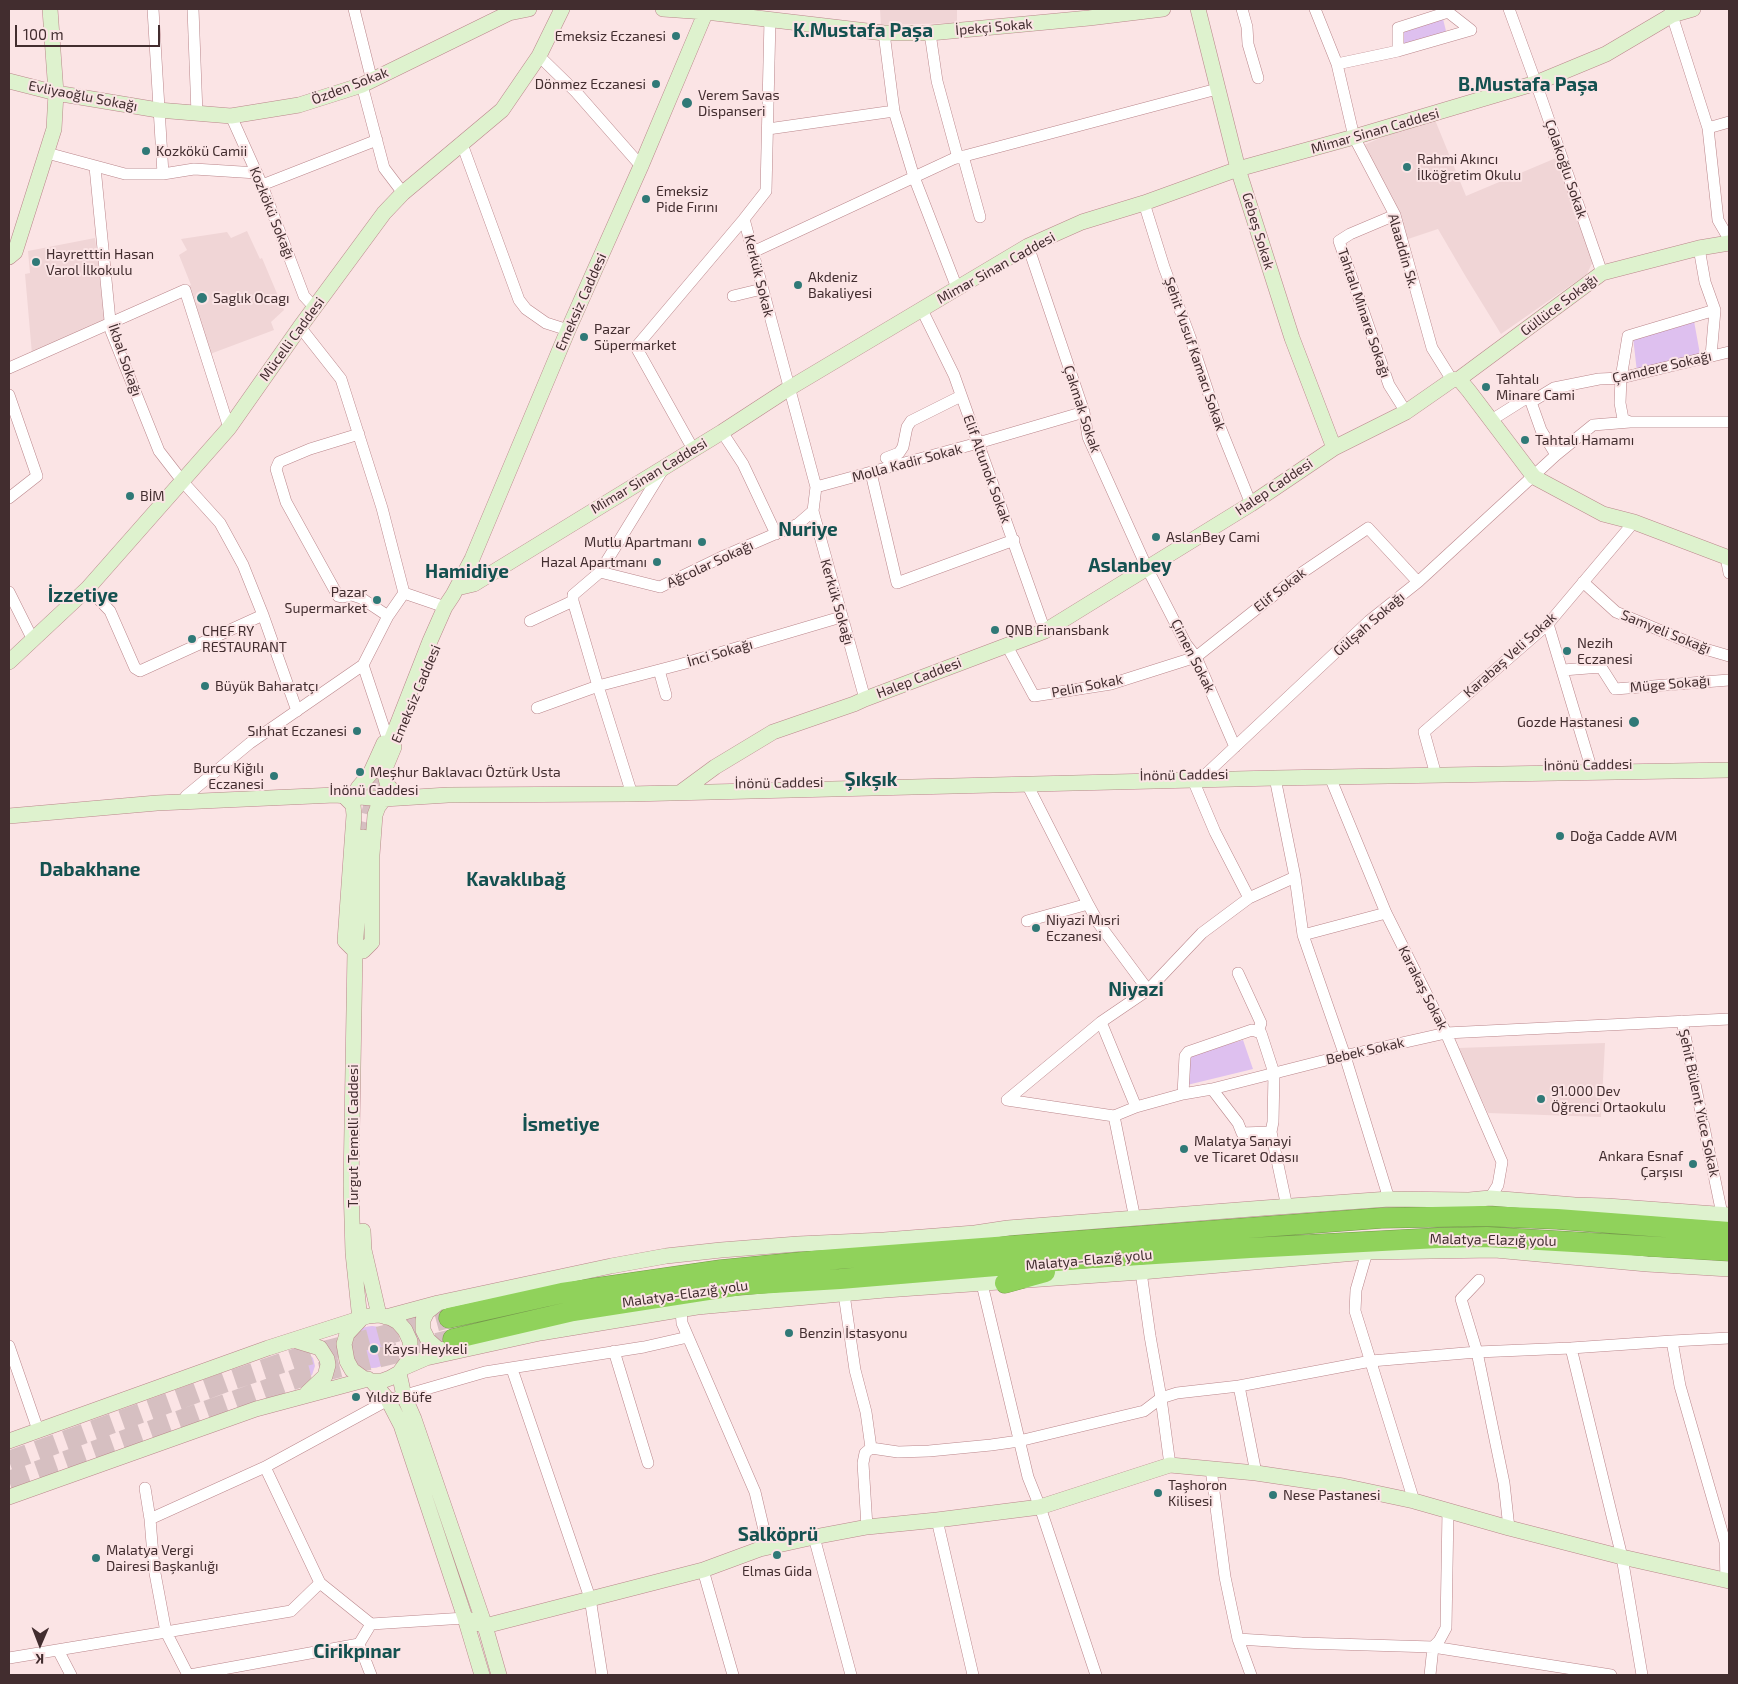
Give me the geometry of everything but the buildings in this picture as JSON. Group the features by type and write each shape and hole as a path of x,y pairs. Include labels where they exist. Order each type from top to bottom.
{"highway":[{"path":"443,1311 711,1271 823,1260 1381,1218 1483,1216 1617,1223 1727,1220"},
{"name":"Malatya-Elazığ yolu","path":"453,1345 573,1312 740,1285 840,1279 1092,1258 1438,1238 1487,1237 1729,1252"},
{"path":"1005,1283 1092,1258"}],"main road":[{"path":"9,257 15,252 54,129 56,93 50,9"},
{"name":"Özden Sokak","path":"158,110 231,116 299,105 367,83 508,11 529,9"},
{"name":"Mücelli Caddesi","path":"9,662 88,588 229,428 384,213 403,193 502,110 539,56 562,9"},
{"path":"663,9 707,10"},
{"name":"İpekçi Sokak","path":"707,10 770,20 884,33 930,32 1088,14 1163,9"},
{"name":"Gebeş Sokak","path":"1198,9 1238,169 1292,338 1334,448"},
{"name":"Mimar Sinan Caddesi","path":"452,597 665,465 722,432 788,388 1028,246 1082,222 1144,203 1238,169 1354,138 1536,83 1614,50 1671,12 1693,9"},
{"name":"Emeksiz Caddesi","path":"388,795 384,771 387,736 433,623 452,597 472,560 568,330 641,166 707,10"},
{"name":"Evliyaoğlu Sokağı","path":"9,81 56,93 158,110"},
{"name":"Güllüce Sokağı","path":"1456,379 1602,274 1729,241"},
{"path":"1456,379 1534,478 1603,514 1634,522 1728,557"},
{"name":"Halep Caddesi","path":"686,788 715,767 773,732 854,704 1045,630 1250,504 1334,448 1406,412 1456,379"},
{"name":"Emeksiz Caddesi","path":"358,788 384,759 448,620 452,597"},
{"name":"İnönü Caddesi","path":"388,795 448,789 1027,784 1434,768 1729,763"},
{"name":"İnönü Caddesi","path":"9,807 358,788 388,795 630,794 686,788 813,783 1200,777 1275,778 1729,770"},
{"path":"9,816 157,803 388,795"},
{"name":"Turgut Temelli Caddesi","path":"359,951 372,942 372,855 375,815 378,807 388,795"},
{"path":"344,796 353,805 354,815 367,811 375,815"},
{"name":"Turgut Temelli Caddesi","path":"354,815 345,941 359,951"},
{"name":"Turgut Temelli Caddesi","path":"360,1320 354,1253 351,1185 359,951 363,838 359,951 361,1190 364,1250 382,1316"},
{"path":"482,1675 401,1425 388,1400 370,1380 352,1370 347,1361 344,1350 347,1334 354,1324 368,1316 443,1311 611,1266 666,1256 721,1250 884,1240 975,1233 1008,1228 1389,1199 1469,1200 1490,1198 1727,1220"},
{"path":"1548,1203 1617,1223"},
{"path":"1006,1246 1023,1236 1086,1230 1099,1221"},
{"path":"1554,1240 1647,1264"},
{"path":"443,1311 427,1312 423,1320 423,1330 428,1340 438,1349 453,1345 540,1333 697,1307 1367,1252 1495,1250 1647,1264 1729,1269"},
{"path":"382,1316 398,1322 405,1330 410,1341 410,1355 401,1371 404,1396 414,1419 485,1626 499,1675"},
{"path":"9,1441 326,1328 360,1320"},
{"path":"294,1340 320,1348 327,1359 328,1365 325,1376 304,1396"},
{"path":"9,1497 256,1409 370,1380 382,1381 453,1345"},
{"path":"465,1618 485,1626 702,1570 768,1547 814,1536 867,1527 1040,1506 1170,1465 1256,1473 1343,1486 1414,1501 1622,1557 1728,1581"}],"street":[{"path":"153,9 163,174"},
{"path":"193,9 198,114"},
{"path":"354,9 377,140 384,168 403,193"},
{"path":"1242,9 1247,27 1248,44 1258,78"},
{"name":"Alaaddin Sk.","path":"1315,9 1337,64 1354,138 1395,215 1432,348 1456,379"},
{"name":"Çolakoğlu Sokak","path":"1509,9 1602,274"},
{"path":"1337,64 1398,51 1471,30 1448,12 1398,28 1398,51"},
{"path":"1671,12 1708,128 1718,220 1729,241"},
{"name":"Kerkük Sokak","path":"770,20 766,191 744,219 788,388"},
{"path":"930,32 937,81 980,217"},
{"path":"884,33 894,111 914,177 958,288"},
{"path":"539,56 576,92 641,166"},
{"path":"753,252 961,157 1217,89"},
{"path":"768,128 894,111"},
{"name":"Kozkökü Sokağı","path":"231,116 262,185 304,296 315,308"},
{"path":"1708,128 1729,122"},
{"path":"262,185 377,140"},
{"path":"462,144 519,300 526,309 546,323 568,330"},
{"path":"47,153 125,174 163,174 194,169 257,173"},
{"name":"İkbal Sokağı","path":"95,167 111,331 159,451 183,482 220,523 243,565 263,615 296,711"},
{"name":"Şehit Yusuf Kamacı Sokak","path":"1144,203 1164,267 1190,337 1218,422 1250,504"},
{"name":"Tahtalı Minare Sokağı","path":"1395,215 1350,234 1339,241 1389,385 1406,412"},
{"path":"693,449 636,347 744,219"},
{"name":"Çakmak Sokak","path":"1028,246 1084,412 1088,437 1147,568"},
{"path":"1699,248 1705,282 1715,310 1711,356"},
{"path":"733,296 762,289"},
{"path":"9,368 185,290 229,428"},
{"name":"Elif Altunok Sokak","path":"922,310 954,375 1045,630"},
{"path":"1630,422 1623,419 1620,403 1621,378 1628,336 1715,310"},
{"path":"186,796 250,743 363,665 388,616 404,593 382,508 341,379 300,327"},
{"name":"Çamdere Sokağı","path":"1490,421 1528,397 1531,402 1554,388 1599,379 1621,378 1729,352"},
{"name":"Kerkük Sokağı","path":"788,388 816,487 813,510 841,618 865,699"},
{"path":"9,395 37,476 9,498"},
{"path":"886,458 899,453 903,447 907,427 911,420 961,396"},
{"path":"1531,402 1541,430 1556,455"},
{"name":"Molla Kadir Sokak","path":"816,487 1084,412"},
{"name":"Gülşah Sokağı","path":"1200,777 1369,621 1418,582 1534,478 1556,455 1593,425 1630,422 1729,422"},
{"path":"722,432 743,464 776,534"},
{"path":"359,434 310,449 286,459 279,462 276,469 286,502 338,596 361,598 388,616"},
{"path":"630,788 598,686 573,601 573,595 600,572 665,465"},
{"path":"871,473 897,583 1014,540"},
{"name":"Ağcolar Sokağı","path":"600,572 660,588 724,556 798,524 813,510"},
{"name":"Karabaş Veli Sokak","path":"1434,768 1424,732 1548,624 1634,522"},
{"name":"Elif Sokak","path":"1196,657 1303,572 1368,528 1418,582"},
{"path":"1728,557 1729,573"},
{"name":"Çimen Sokak","path":"1147,568 1186,644 1196,657 1235,746"},
{"name":"Samyeli Sokağı","path":"1583,582 1616,612 1705,649 1729,656"},
{"path":"88,588 110,611 135,668 140,671 263,615"},
{"path":"9,592 33,640"},
{"path":"404,593 452,597"},
{"path":"530,620 573,601"},
{"name":"İnci Sokağı","path":"537,708 598,686 841,618"},
{"path":"1548,624 1590,764"},
{"name":"Pelin Sokak","path":"1006,644 1034,696 1111,684 1196,657"},
{"path":"363,665 387,736"},
{"name":"Müge Sokağı","path":"1563,670 1601,666 1615,689 1729,680"},
{"path":"660,670 666,695"},
{"path":"1200,777 1214,832 1249,898"},
{"name":"Karakaş Sokak","path":"1330,777 1386,914 1446,1033 1502,1162 1498,1185 1490,1198"},
{"path":"1275,778 1295,877 1302,935 1346,1056 1389,1199"},
{"path":"1027,784 1099,924 1148,990"},
{"path":"1135,1219 1114,1116 1007,1100 1101,1022 1148,990 1202,933 1249,898 1295,877"},
{"path":"1027,922 1088,904"},
{"path":"1302,935 1386,914"},
{"path":"1238,973 1262,1023 1258,1032"},
{"name":"Bebek Sokak","path":"1114,1116 1136,1107 1183,1094 1212,1089 1446,1033 1729,1019"},
{"name":"Şehit Bülent Yüce Sokak","path":"1682,1021 1727,1220"},
{"path":"1101,1022 1136,1107"},
{"path":"1183,1094 1185,1056 1188,1052 1252,1030 1261,1033 1274,1073 1271,1132 1287,1207"},
{"path":"1212,1089 1238,1123 1242,1133 1271,1132"},
{"path":"1367,1252 1356,1290 1355,1311 1414,1501"},
{"path":"1141,1272 1170,1465"},
{"path":"1479,1280 1462,1299 1477,1352 1504,1483 1509,1528"},
{"path":"982,1284 1028,1478 1040,1506 1096,1675"},
{"path":"844,1294 855,1370 866,1412 871,1448"},
{"path":"680,1310 682,1323 755,1492 768,1547"},
{"path":"150,1519 265,1467 388,1400 486,1372 644,1347 688,1337"},
{"path":"871,1448 898,1452 991,1446 1144,1411 1161,1398 1178,1393 1239,1386 1371,1361 1477,1352 1729,1338"},
{"path":"1672,1341 1680,1386 1725,1542 1728,1581"},
{"path":"9,1346 38,1430"},
{"path":"1571,1348 1622,1557 1642,1675"},
{"path":"614,1351 648,1463"},
{"path":"512,1369 590,1598 602,1675"},
{"path":"1239,1386 1256,1473"},
{"path":"867,1527 863,1463 866,1453 871,1448"},
{"path":"265,1467 320,1583 371,1624 465,1618"},
{"path":"1211,1469 1225,1577 1238,1639 1251,1675"},
{"path":"145,1488 150,1519 154,1568 166,1632 189,1675 359,1644 371,1624"},
{"path":"1430,1675 1433,1647 1440,1641 1446,1628 1448,1510"},
{"path":"937,1520 973,1675"},
{"path":"814,1536 851,1675"},
{"path":"702,1570 732,1675"},
{"path":"9,1658 291,1611 320,1583"},
{"path":"1238,1639 1433,1647 1611,1675"},
{"path":"359,1644 371,1675"},
{"path":"58,1650 71,1675"}],"shaded area":[{"path":"880,9 957,9 957,23 881,25"},
{"path":"1443,19 1447,35 1401,46 1402,29"},
{"path":"1433,115 1466,196 1556,158 1593,261 1587,274 1501,334 1438,229 1402,241 1364,145"},
{"path":"247,231 260,259 262,258 284,310 271,322 274,330 210,354 189,286 191,285 179,255 187,250 181,239 227,232 231,238"},
{"path":"95,238 105,321 32,354 25,274 30,273 28,251"},
{"path":"1694,321 1700,354 1637,372 1633,337"},
{"path":"1243,1040 1253,1069 1183,1086 1182,1057"},
{"path":"1605,1043 1601,1117 1488,1113 1458,1048"},
{"path":"368,1326 376,1326 387,1332 393,1347 387,1362 376,1368 368,1368 357,1362 351,1351 351,1343 357,1332"},
{"path":"296,1353 309,1354 313,1358 315,1366 312,1375 304,1380"}],"tunnel":[{"path":"363,837 380,768 385,757"},
{"path":"9,1461 294,1359 449,1318"},
{"path":"9,1481 301,1377 449,1340"}],"place":[{"name":"Emeksiz Eczanesi","path":"676,36"},
{"name":"Dönmez Eczanesi","path":"656,84"},
{"name":"Verem Savas Dispanseri","path":"687,103"},
{"name":"Kozkökü Camii","path":"146,151"},
{"name":"Rahmi Akıncı İlköğretim Okulu","path":"1407,167"},
{"name":"Emeksiz Pide Fırını","path":"646,199"},
{"name":"Hayretttin Hasan Varol İlkokulu","path":"36,262"},
{"name":"Akdeniz Bakaliyesi","path":"798,285"},
{"name":"Saglık Ocagı","path":"202,298"},
{"name":"Pazar Süpermarket","path":"584,337"},
{"name":"Tahtalı Minare Cami","path":"1486,387"},
{"name":"Tahtalı Hamamı","path":"1525,440"},
{"name":"BİM","path":"130,496"},
{"name":"AslanBey Cami","path":"1156,537"},
{"name":"Mutlu Apartmanı","path":"702,542"},
{"name":"Hazal Apartmanı","path":"657,562"},
{"name":"Pazar Supermarket","path":"377,600"},
{"name":"QNB Finansbank","path":"995,630"},
{"name":"CHEF RY RESTAURANT","path":"192,639"},
{"name":"Nezih Eczanesi","path":"1567,651"},
{"name":"Büyük Baharatçı","path":"205,686"},
{"name":"Gozde Hastanesi","path":"1634,722"},
{"name":"Sıhhat Eczanesi","path":"357,731"},
{"name":"Meşhur Baklavacı Öztürk Usta","path":"360,772"},
{"name":"Burcu Kiğılı Eczanesi","path":"274,776"},
{"name":"Doğa Cadde AVM","path":"1560,836"},
{"name":"Niyazi Mısri Eczanesi","path":"1036,928"},
{"name":"91.000 Dev Öğrenci Ortaokulu","path":"1541,1099"},
{"name":"Malatya Sanayi ve Ticaret Odasıı","path":"1184,1149"},
{"name":"Ankara Esnaf Çarşısı","path":"1693,1164"},
{"name":"Benzin İstasyonu","path":"789,1333"},
{"name":"Kaysı Heykeli","path":"374,1349"},
{"name":"Yıldız Büfe","path":"356,1397"},
{"name":"Taşhoron Kilisesi","path":"1158,1493"},
{"name":"Nese Pastanesi","path":"1273,1495"},
{"name":"Elmas Gida","path":"777,1555"},
{"name":"Malatya Vergi Dairesi Başkanlığı","path":"96,1558"}],"district":[{"name":"K.Mustafa Paşa","path":"863,31"},
{"name":"B.Mustafa Paşa","path":"1528,85"},
{"name":"Nuriye","path":"808,530"},
{"name":"Aslanbey","path":"1130,566"},
{"name":"Hamidiye","path":"467,572"},
{"name":"İzzetiye","path":"83,596"},
{"name":"Şıkşık","path":"871,780"},
{"name":"Dabakhane","path":"90,870"},
{"name":"Kavaklıbağ","path":"516,880"},
{"name":"Niyazi","path":"1136,990"},
{"name":"İsmetiye","path":"561,1125"},
{"name":"Salköprü","path":"778,1535"},
{"name":"Cirikpınar","path":"357,1652"}]}
